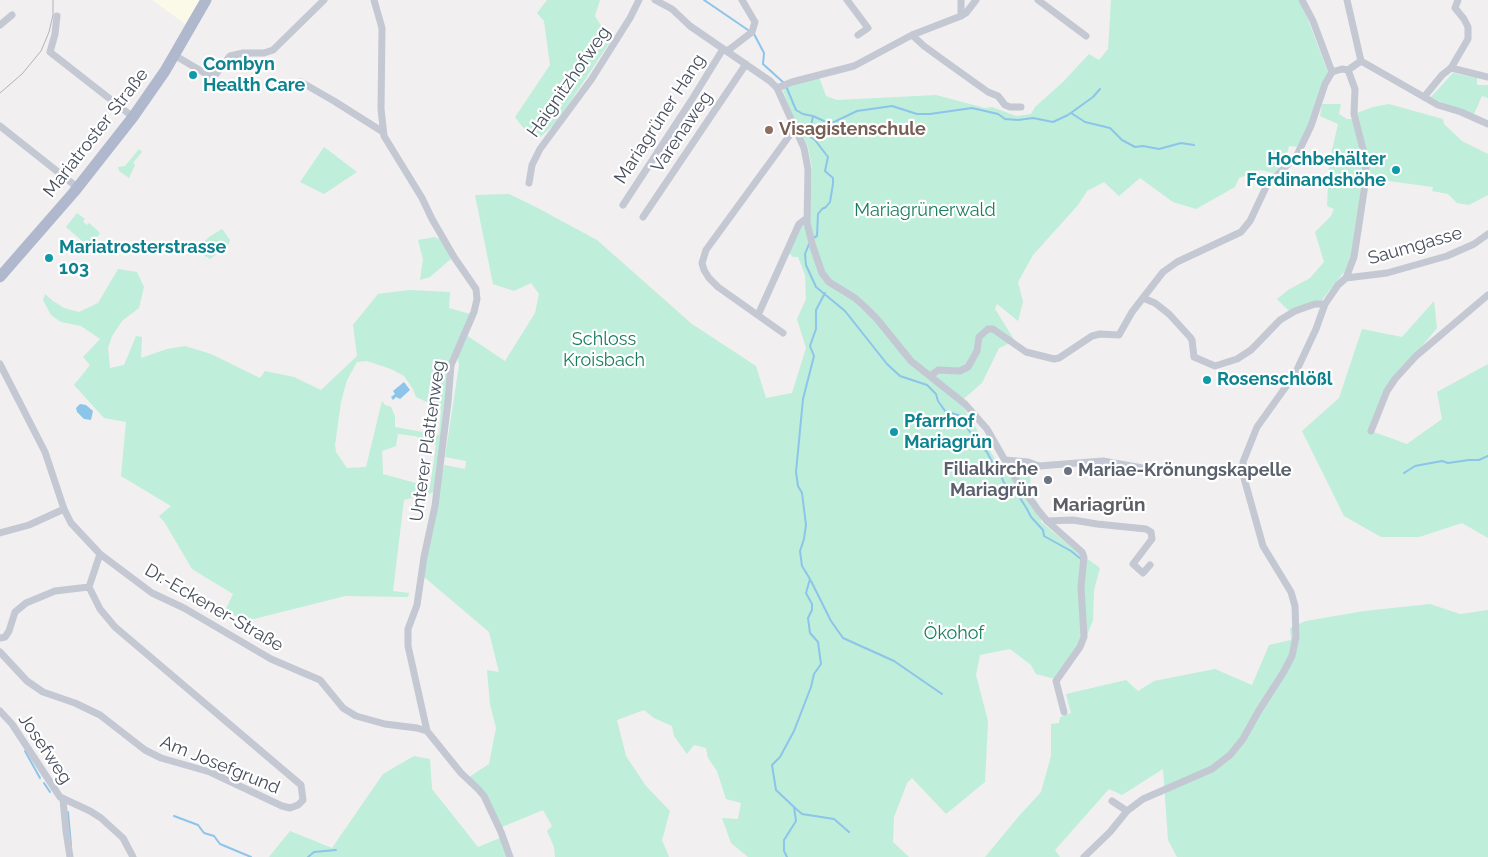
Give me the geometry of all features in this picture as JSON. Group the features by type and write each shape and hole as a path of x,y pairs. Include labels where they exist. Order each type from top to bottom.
{"main road":[{"name":"Mariatroster Straße","path":"0,277 77,187 133,117 174,55 206,0"}],"street":[{"path":"174,55 208,74 216,74 230,56 243,53 264,53 273,50 324,0"},
{"name":"Unterer Plattenweg","path":"374,0 382,28 381,110 383,132 454,257 476,289 477,300 474,312 451,365 435,506 424,557 417,605 408,628 408,646 427,731 461,773 484,796 501,832 510,857"},
{"name":"Haignitzhofweg","path":"529,183 532,165 540,149 591,80 630,18 639,0"},
{"path":"655,0 672,9 690,26 724,50 782,86 795,128 804,148 809,233 822,273 829,282 864,306 910,361 966,404 987,429 1024,491 1047,521 1082,552 1084,557 1081,587 1084,636 1080,647 1056,681 1064,712"},
{"path":"724,50 730,49 752,32 755,22 742,0"},
{"path":"847,0 868,28 858,35"},
{"path":"961,0 961,16"},
{"path":"782,86 854,66 912,35 961,16 966,13 976,0"},
{"path":"1038,0 1086,36"},
{"path":"1302,0 1313,21 1332,72"},
{"path":"1347,0 1361,62 1438,105 1461,112 1488,124"},
{"path":"1424,97 1451,68 1465,46 1469,33 1464,19 1455,8 1458,0"},
{"path":"0,25 12,14"},
{"path":"57,16 50,52 133,117"},
{"path":"912,35 931,52 988,92 998,96 1005,105 1021,107"},
{"name":"Mariagrüner Hang","path":"623,205 724,50"},
{"path":"930,376 938,370 960,371 968,367 977,351 979,337 988,329 993,329 1026,352 1048,359 1060,358 1092,336 1100,334 1119,335 1132,312 1163,272 1242,232 1250,221 1267,185 1297,155 1311,126 1325,84 1332,72 1342,69 1348,70 1361,62"},
{"name":"Varenaweg","path":"644,217 746,64"},
{"path":"1451,68 1488,77"},
{"path":"1084,857 1110,832 1127,811 1153,794 1181,784 1212,769 1230,755 1251,726 1292,656 1296,637 1295,606 1291,592 1262,546 1244,478 1244,462 1257,427 1295,374 1316,329 1325,304 1338,285 1346,278 1356,247 1366,178 1365,157 1354,114 1355,90 1348,70"},
{"path":"301,82 383,132"},
{"path":"0,126 77,187"},
{"path":"783,333 709,278 702,263 706,250 795,128"},
{"path":"758,315 799,224 807,218"},
{"name":"Saumgasse","path":"1346,278 1387,272 1446,256 1474,244 1488,234"},
{"path":"1371,431 1387,391 1395,379 1416,356 1488,295"},
{"path":"1142,298 1154,303 1169,314 1190,337 1194,357 1214,366 1237,359 1251,350 1280,320 1295,311 1315,304 1325,304"},
{"name":"Dr.-Eckener-Straße","path":"0,364 45,452 64,509 71,522 100,554 152,593 184,608 271,659 320,680 343,708 356,716 385,724 427,731"},
{"path":"1005,460 1028,462 1039,466 1103,461 1148,469 1196,474"},
{"path":"0,533 29,525 64,509"},
{"path":"1047,521 1073,520 1146,529 1150,532 1152,540 1133,564 1143,573 1150,565"},
{"path":"0,638 5,637 9,631 15,612 26,603 54,591 89,587 100,554"},
{"name":"Am Josefgrund","path":"0,652 27,681 42,692 100,715 145,750 161,758 210,772 282,806 290,808 298,805 303,800 301,785 114,627 100,609 89,587"},
{"name":"Josefweg","path":"0,711 12,724 57,794 63,800 90,811 107,822 123,838 133,857"},
{"path":"63,800 70,857"},
{"path":"1112,801 1127,811"}],"shaded area":[{"path":"152,0 200,0 185,24"}],"green space":[{"path":"547,0 600,0 595,16 600,24 614,36 556,123 538,139 528,134 515,117 550,65 544,21 537,13"},
{"path":"1111,0 1299,0 1328,72 1308,128 1298,147 1289,146 1287,154 1293,156 1273,173 1260,170 1239,178 1235,187 1196,209 1173,202 1140,178 1119,196 1104,182 1087,191 1078,205 1033,255 1018,282 1023,302 1018,321 997,304 995,309 1015,341 999,348 982,383 960,402 1000,467 1006,465 1031,469 1030,492 1039,505 1041,522 1100,568 1094,590 1093,620 1081,651 1055,679 1036,674 1031,665 1010,649 980,655 976,675 988,721 985,782 946,814 912,778 907,783 894,817 893,842 909,857 748,857 731,843 722,818 738,819 741,803 726,799 717,771 708,758 706,748 694,745 687,754 674,736 672,726 654,718 644,710 617,720 626,756 646,786 670,811 662,840 669,857 555,857 554,847 547,831 552,826 543,810 502,827 510,857 269,857 290,831 332,848 383,774 414,756 430,759 432,789 478,847 500,838 484,796 466,779 489,764 496,728 490,704 487,670 499,672 489,632 423,576 444,465 465,469 466,461 445,457 459,365 456,350 450,357 435,492 404,500 393,591 409,593 408,597 345,596 246,621 225,611 233,594 192,569 159,516 171,506 121,476 126,422 104,418 74,385 90,365 83,357 100,339 81,326 61,322 51,315 43,300 45,294 64,308 79,312 98,303 118,269 137,272 144,287 139,308 122,321 112,336 108,348 110,368 124,365 136,336 142,337 141,358 167,349 185,346 211,354 260,378 265,371 294,377 321,390 357,356 353,325 378,294 409,290 450,292 449,308 470,314 463,333 505,361 535,313 539,294 531,283 514,291 493,284 475,195 509,194 597,240 692,324 756,366 766,398 792,393 806,348 797,319 806,299 805,275 798,257 793,257 788,252 799,230 810,216 812,167 808,147 795,122 782,88 819,77 826,96 837,100 936,95 985,108 992,107 1016,116 1031,114 1035,107 1063,82 1089,54 1099,60 1108,49","holes":["367,361 391,369 404,376 416,397 441,409 439,435 395,427 395,416 391,407 385,405 382,401 366,467 347,468 336,452 335,445 341,402 347,380 357,362","398,434 415,436 436,445 430,487 383,474 382,451 396,446"]},
{"path":"1453,73 1477,78 1477,85 1488,85 1488,98 1482,96 1474,114 1447,105 1431,97"},
{"path":"1322,104 1341,104 1339,114 1347,119 1352,119 1357,113 1373,107 1389,104 1443,119 1444,124 1462,141 1488,154 1488,195 1469,205 1457,203 1448,194 1432,191 1433,187 1381,180 1367,179 1362,181 1352,253 1345,271 1321,301 1289,311 1277,299 1288,290 1310,278 1324,262 1315,232 1331,216 1334,209 1327,206 1329,163 1338,124 1320,116"},
{"path":"324,147 357,172 324,194 300,182"},
{"path":"139,149 142,152 133,163 135,165 129,178 119,171 118,167 125,166"},
{"path":"77,213 85,219 83,222 87,225 89,223 100,233 83,255 87,245 66,227"},
{"path":"222,229 230,240 229,244 210,259 202,254 199,247 209,237"},
{"path":"440,236 452,258 430,277 420,280 423,259 418,240 435,237 438,239"},
{"path":"1434,301 1437,328 1395,379 1371,431 1407,444 1442,419 1437,392 1488,364 1488,538 1462,523 1419,537 1381,537 1344,516 1302,431 1339,398 1362,329 1402,337"},
{"path":"1430,604 1460,614 1488,610 1488,857 1177,857 1168,840 1163,769 1122,795 1109,789 1055,850 1060,857 985,857 1041,792 1051,756 1051,724 1059,723 1060,717 1071,713 1066,694 1126,680 1138,691 1154,681 1215,669 1252,685 1269,645 1291,640 1290,628 1306,621 1364,611"}],"water":[{"path":"404,382 410,390 400,399 396,397 393,400 391,397 395,394 393,391"},
{"path":"80,404 86,405 93,411 91,420 84,419 77,412 76,408"}],"waterway":[{"path":"704,0 748,30"},
{"path":"754,34 764,53 763,64 784,83"},
{"path":"786,86 796,110 832,123 857,111 892,106 917,114 972,108 998,114 1005,119 1033,118 1053,122 1068,115 1093,97 1100,89"},
{"path":"1071,113 1085,122 1110,128 1122,140 1135,147 1143,146 1159,149 1181,143 1194,145"},
{"path":"813,116 809,136 815,140 828,157 825,171 833,178 833,184 830,202 818,214 817,236 813,238"},
{"path":"809,244 805,254 806,265 816,287 845,311 887,364 900,376 927,385 936,394 938,401 945,411 964,417 968,429 980,446 987,452 993,464 1003,472 1002,478 1004,483 1020,498 1031,517 1043,530 1044,536 1071,551 1081,559"},
{"path":"787,857 784,851 784,840 796,821 794,807 776,790 772,765 780,757 794,731 814,674 821,664 818,642 810,633 808,618 812,610 812,604 806,593 810,579 802,566 800,551 806,525 802,493 798,486 796,472 803,399 814,356 810,346 816,329 816,310 825,293"},
{"path":"1404,473 1415,466 1442,461 1448,463 1479,460 1488,456"},
{"path":"811,581 831,621 843,638 894,661 942,694"},
{"path":"25,751 40,778"},
{"path":"44,783 50,792"},
{"path":"794,807 802,814 834,819 849,832"},
{"path":"68,812 71,845"},
{"path":"174,816 198,825 204,833 214,836 220,844 251,857"},
{"path":"308,857 314,852 336,850"}],"tram line":[{"path":"0,93 22,74 41,51 49,32 53,15 53,0"}],"place":[{"name":"Combyn Health Care","path":"193,75"},
{"name":"Visagistenschule","path":"769,130"},
{"name":"Hochbehälter Ferdinandshöhe","path":"1396,170"},
{"name":"Mariatrosterstrasse 103","path":"49,258"},
{"name":"Rosenschlößl","path":"1207,380"},
{"name":"Pfarrhof Mariagrün","path":"894,432"},
{"name":"Mariae-Krönungskapelle","path":"1068,471"},
{"name":"Filialkirche Mariagrün","path":"1048,480"}],"district":[{"name":"Mariagrün","path":"1099,505"}],"park label":[{"name":"Mariagrünerwald","path":"925,211"},
{"name":"Schloss Kroisbach","path":"604,350"},
{"name":"Ökohof","path":"954,634"}]}
